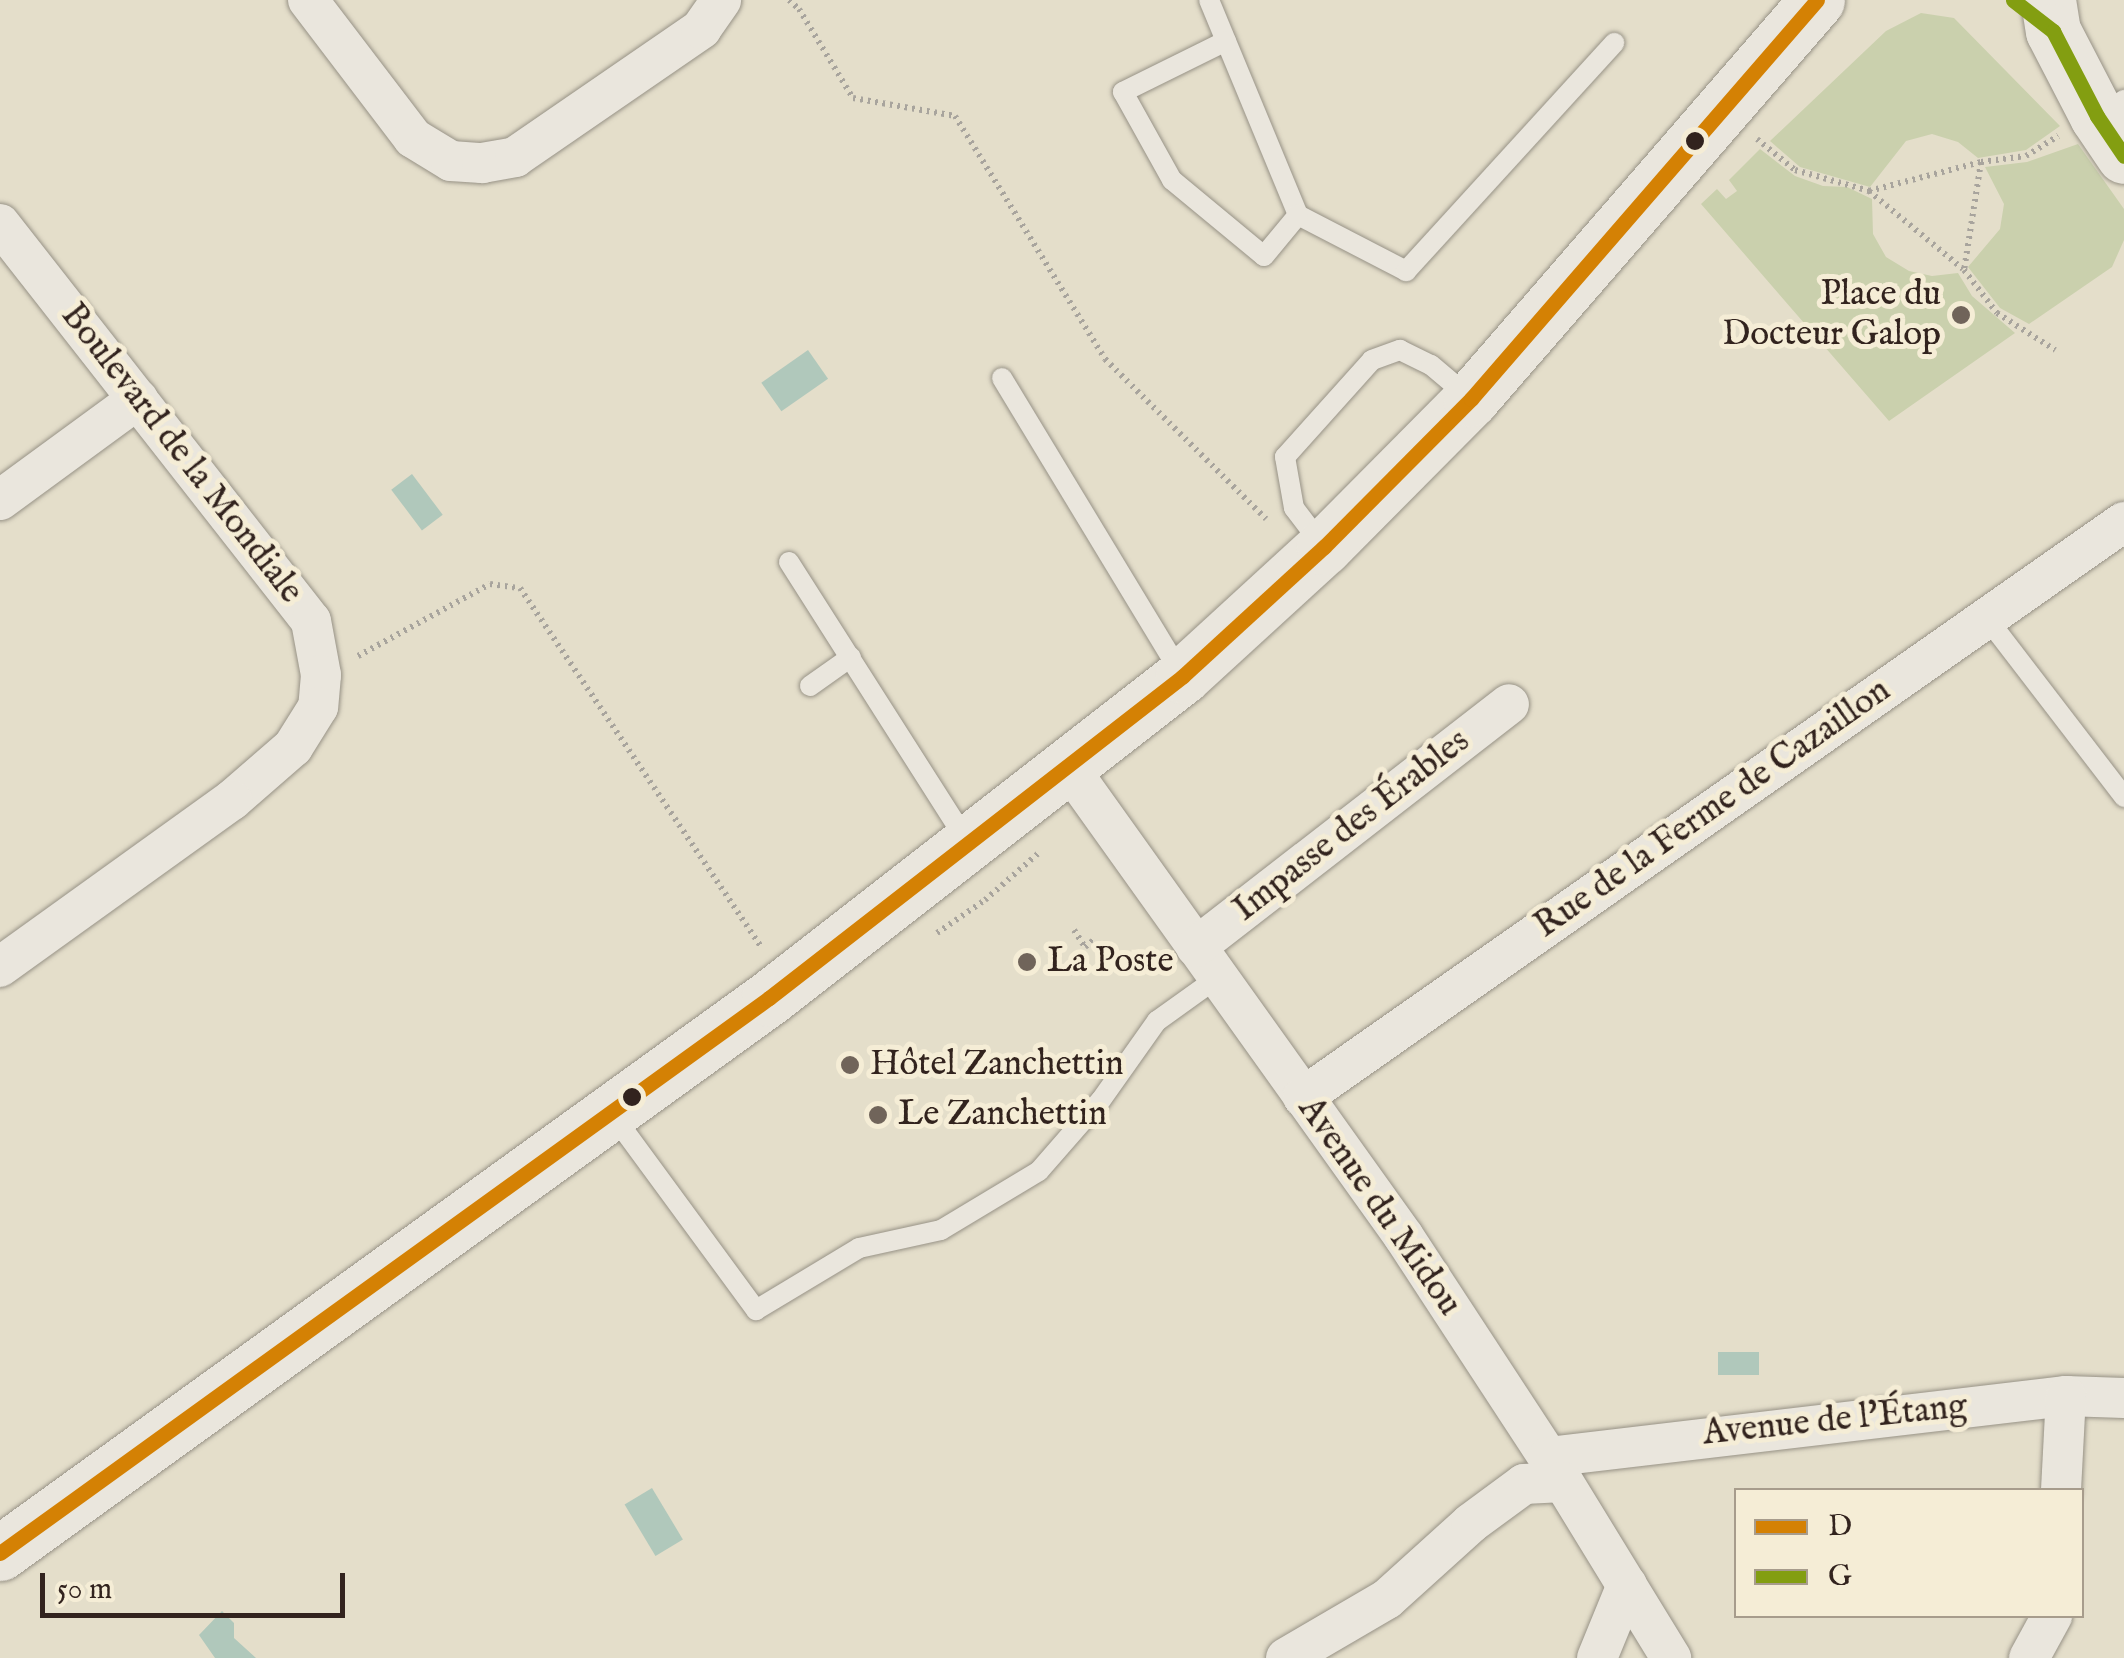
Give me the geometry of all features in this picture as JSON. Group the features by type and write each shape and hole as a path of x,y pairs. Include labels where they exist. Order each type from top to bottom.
{"main road":[{"path":"0,1553 769,998 970,846 1183,676 1300,538 1472,399 1817,0"},
{"path":"2038,10 2096,116 2124,156"}],"street":[{"path":"308,0 413,138 451,161 482,163 515,157 701,29 722,0"},
{"name":"Boulevard de la Mondiale","path":"0,224 311,621 322,675 318,707 293,747 232,800 0,967"},
{"path":"0,500 138,399"},
{"name":"Rue de la Ferme de Cazaillon","path":"1302,1097 2124,522"},
{"name":"Impasse des Érables","path":"1207,962 1509,704"},
{"name":"Avenue du Midou","path":"1069,768 1404,1237 1626,1585 1652,1652"},
{"path":"2061,1488 2066,1396"},
{"name":"Avenue de l'Étang","path":"1549,1460 2066,1396 2124,1398"},
{"path":"1286,1658 1387,1599 1549,1460"},
{"path":"1597,1658 1626,1585"},
{"path":"2028,1658 2051,1618"}],"lane":[{"path":"1209,0 1298,216 1406,271 1614,43"},
{"path":"1226,41 1123,92 1172,180 1264,256 1298,216"},
{"path":"1300,538 1285,457 1372,360 1400,350 1431,365 1472,399"},
{"path":"1002,378 1183,676"},
{"path":"789,562 970,846"},
{"path":"1986,617 2124,796"},
{"path":"810,686 851,656"},
{"path":"614,1107 626,1133 756,1310 859,1248 941,1230 1039,1171 1100,1100 1157,1021 1207,962"}],"path":[{"path":"789,0 799,9 853,98 955,116 1105,360 1300,538"},
{"path":"1869,191 1981,162 2026,156 2060,135"},
{"path":"1757,138 1796,170 1869,191 1964,270 1998,313 2055,350"},
{"path":"1964,270 1981,162"},
{"path":"322,675 490,584 520,588 761,946 759,963"},
{"path":"1074,930 1085,946 1095,939"}],"shaded area":[{"path":"1921,13 1954,18 2060,126 2026,150 1978,158 1958,142 1932,134 1906,141 1870,187 1800,167 1770,141 1886,31"},
{"path":"2078,144 2124,209 2124,240 2112,267 2029,324 2000,308 1968,267 2000,229 2004,204 1985,167 2027,162"},
{"path":"1760,149 1795,176 1823,186 1847,187 1872,199 1873,234 1886,257 1909,271 1932,276 1958,273 1972,296 2015,333 1889,421 1701,204 1717,189 1726,199 1737,191 1729,180"},
{"path":"808,350 828,379 781,411 761,383"},
{"path":"412,474 443,515 422,530 391,490"},
{"path":"1718,1352 1759,1352 1759,1375 1718,1375"},
{"path":"652,1488 683,1539 655,1556 625,1504"},
{"path":"222,1611 234,1623 234,1638 256,1658 215,1658 199,1635"}],"transit line":[{"name":"D","path":"0,1553 769,998 1183,676 1324,547 1471,399 1817,0"},
{"name":"G","path":"2013,0 2053,31 2097,116 2124,156"}],"place":[{"name":"Place du Docteur Galop","path":"1961,315"},
{"name":"La Poste","path":"1027,962"},
{"name":"Hôtel Zanchettin","path":"850,1065"},
{"name":"Le Zanchettin","path":"878,1115"}]}
